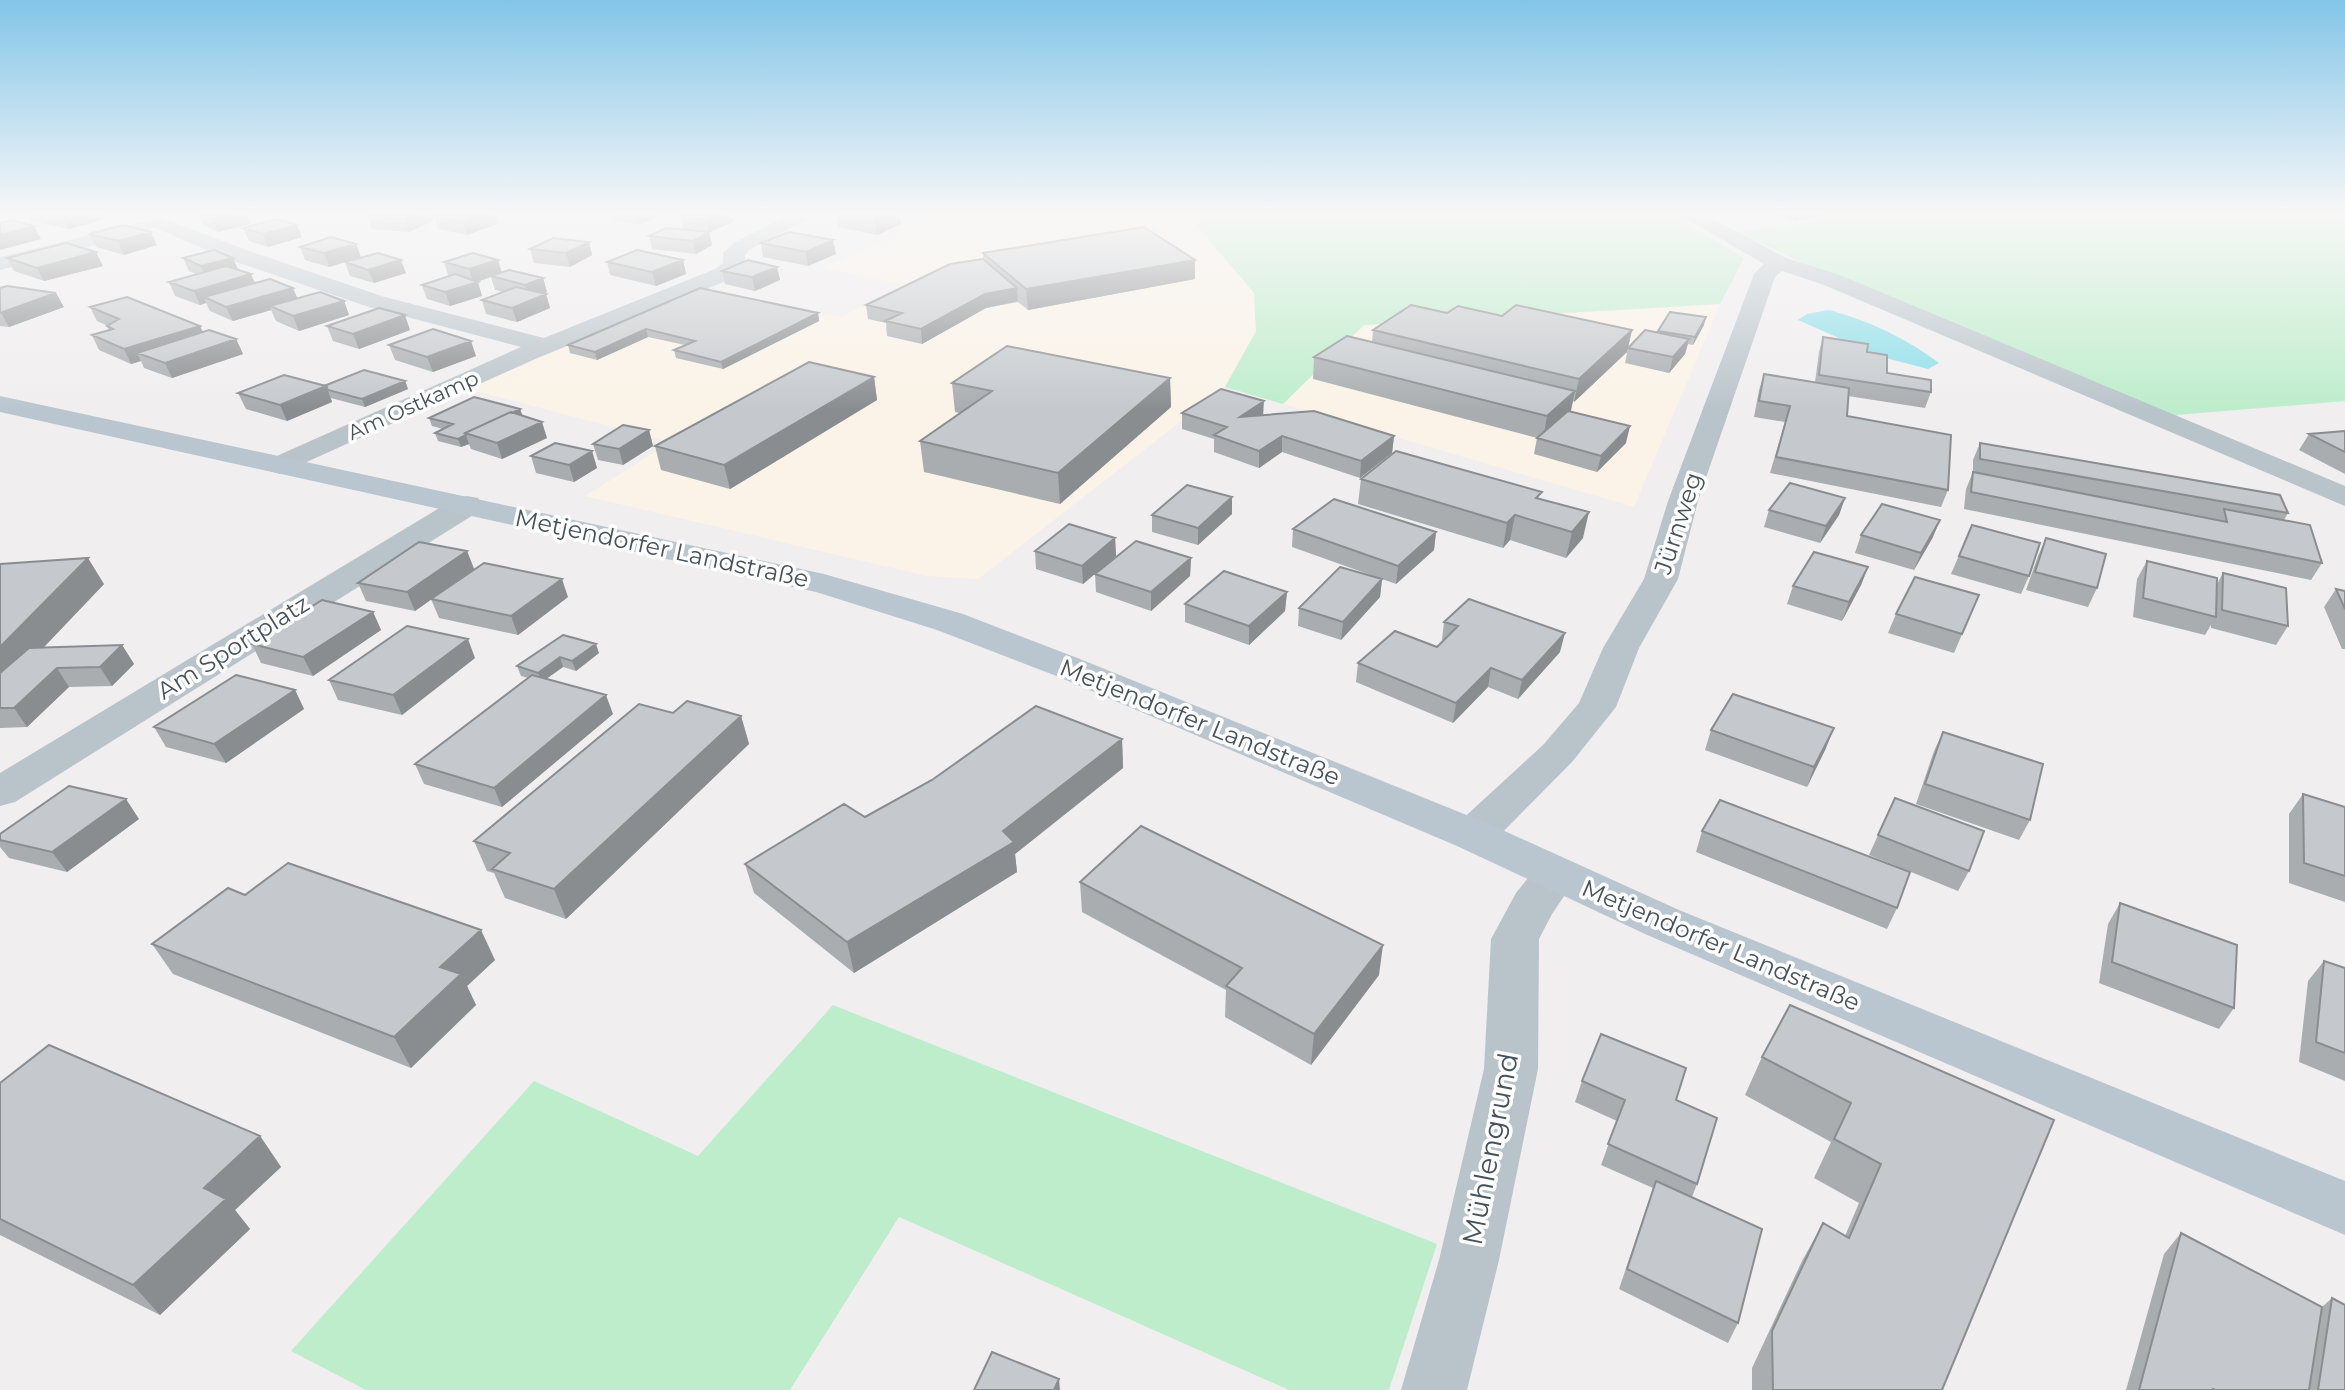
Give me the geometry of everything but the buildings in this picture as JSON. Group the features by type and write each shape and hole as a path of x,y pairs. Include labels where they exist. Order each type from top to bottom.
{"main road":[{"name":"Metjendorfer Landstraße","path":"0,404 824,584 950,622 1067,667 1473,835 1675,927 2345,1208"}],"street":[{"path":"312,280 377,302 546,346"},
{"name":"Am Ostkamp","path":"280,465 546,346 709,280"},
{"name":"Jürnweg","path":"1473,835 1558,753 1597,707 1621,648 1661,579 1683,501 1763,280"},
{"path":"1832,280 2345,497"},
{"name":"Am Sportplatz","path":"0,792 435,522 467,505"},
{"name":"Mühlengrund","path":"1434,1390 1469,1260 1511,1069 1515,939 1533,905 1556,874"}],"shaded area":[{"path":"881,280 1243,280 1254,293 1256,331 1225,387 978,579 927,576 585,496 671,442 468,389 704,287 841,317 905,285"},
{"path":"1720,304 1634,507 1283,404 1364,325"}],"green space":[{"path":"1243,280 1733,280 1720,304 1364,325 1283,404 1225,387 1256,331 1254,293"},
{"path":"1842,280 2345,280 2345,401 2164,416"},
{"path":"833,1005 1437,1244 1389,1390 1289,1390 899,1217 790,1390 366,1390 291,1351 534,1081 698,1156"}],"water":[{"path":"1829,310 1887,331 1939,363 1928,369 1882,357 1798,320 1807,314"}]}
